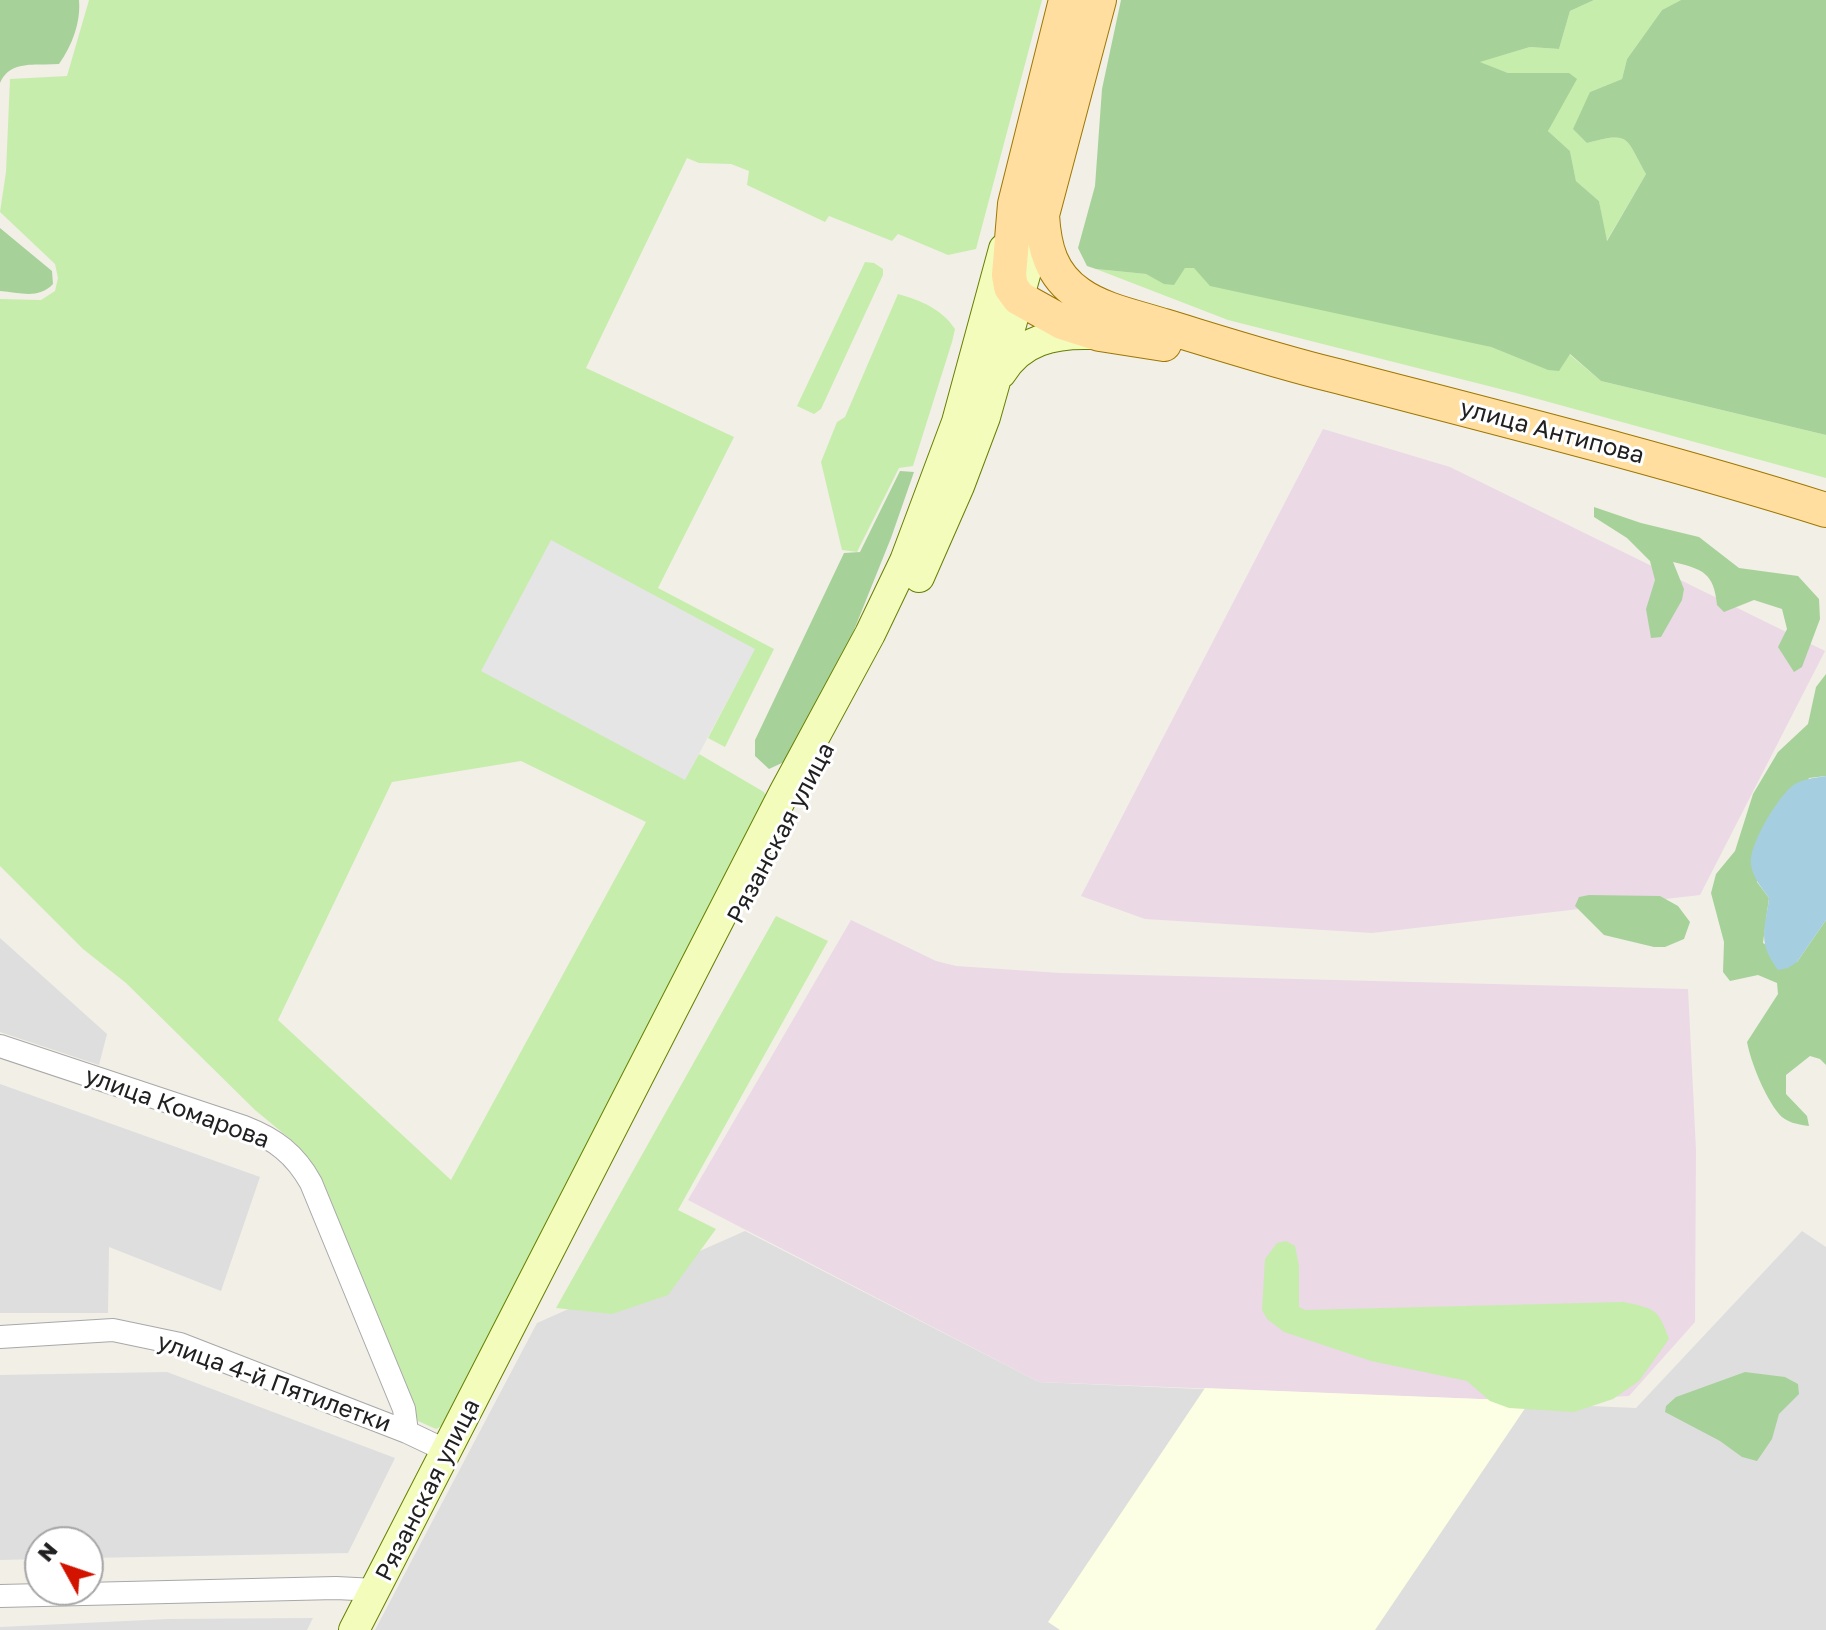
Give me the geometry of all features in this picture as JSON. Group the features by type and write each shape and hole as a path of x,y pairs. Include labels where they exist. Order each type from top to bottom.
{"main road":[{"path":"1029,210 1066,0"},
{"path":"984,325 1000,305 1019,298 1011,287 1009,275 1099,0"},
{"name":"улица Антипова","path":"1029,210 1043,238 1048,258 1061,279 1104,321"},
{"name":"Рязанская улица","path":"354,1630 905,561 957,422 984,325 1029,210"},
{"name":"улица Антипова","path":"1019,298 1062,322 1104,321 1275,360 1644,456 1826,510"},
{"name":"Рязанская улица","path":"498,1348 746,899 917,580 959,486 996,382 1019,298"},
{"path":"996,382 1008,361 1024,347 1042,338 1104,321"}],"street":[{"name":"улица Комарова","path":"0,1046 244,1127 274,1141 289,1153 301,1165 311,1183 404,1409 407,1432"},
{"name":"улица 4-й Пятилетки","path":"0,1337 113,1330 180,1344 407,1432 447,1451"},
{"path":"0,1596 336,1588 376,1590"}],"shaded area":[{"path":"1323,429 1450,467 1825,651 1700,895 1372,933 1145,919 1081,896"},
{"path":"551,540 755,649 685,780 481,671"},
{"path":"851,920 936,961 956,966 1060,973 1688,989 1696,1150 1695,1322 1629,1396 1530,1401 1039,1382 688,1200"},
{"path":"0,938 107,1034 99,1065 0,1032"},
{"path":"0,1084 260,1177 221,1291 109,1247 108,1313 0,1313"},
{"path":"745,1231 1039,1382 1636,1408 1802,1231 1826,1247 1826,1630 375,1630 537,1323"},
{"path":"167,1372 395,1458 348,1553 104,1558 104,1526 24,1526 24,1559 0,1560 0,1375"},
{"path":"1205,1388 1530,1401 1375,1630 1060,1630 1048,1622"},
{"path":"313,1618 307,1630 0,1630 0,1627 168,1619"}],"green space":[{"path":"0,0 79,0 75,34 59,64 17,67 10,70 0,83"},
{"path":"89,0 1042,0 976,249 948,255 898,234 892,241 829,216 825,222 747,185 749,171 731,164 699,163 687,158 586,368 734,437 658,588 774,649 725,747 708,738 755,649 684,780 699,754 764,792 772,810 444,1425 436,1429 418,1421 310,1161 295,1143 255,1110 126,983 83,949 0,866 0,299 41,300 55,291 58,278 55,264 0,212 6,172 10,79 67,76","holes":["521,761 646,822 451,1180 278,1020 392,782"]},
{"path":"1121,0 1594,0 1570,11 1559,49 1530,47 1480,62 1508,73 1569,73 1577,79 1548,131 1570,151 1576,181 1599,201 1607,241 1646,174 1625,140 1612,138 1587,143 1573,129 1590,92 1622,79 1627,59 1662,10 1681,0 1826,0 1826,435 1601,381 1570,354 1559,371 1548,370 1491,347 1210,286 1194,268 1185,268 1174,285 1164,284 1146,274 1087,266 1078,248 1095,186 1102,89"},
{"path":"1594,0 1681,0 1662,10 1627,59 1622,79 1590,92 1587,143 1612,138 1625,140 1646,174 1606,242 1599,201 1576,181 1570,151 1548,131 1568,73 1508,73 1479,62 1530,47 1559,49 1570,11"},
{"path":"0,228 52,271 53,284 35,294 0,291"},
{"path":"865,262 883,269 883,275 821,409 814,414 797,406"},
{"path":"1185,268 1491,347 1549,370 1569,354 1601,381 1826,435 1826,478 1516,393 1228,320 1096,269 1146,274 1164,283"},
{"path":"898,294 930,306 955,329 913,466 899,468 857,552 842,550 821,462 837,422 845,417"},
{"path":"900,471 914,472 852,635 784,762 769,769 755,756 755,740 844,553 860,552"},
{"path":"1594,507 1641,523 1699,537 1739,568 1798,576 1819,599 1820,619 1802,667 1794,672 1778,647 1787,629 1782,609 1754,600 1724,612 1717,605 1713,586 1705,574 1673,562 1684,589 1682,600 1661,637 1651,638 1646,609 1655,580 1650,561 1627,538 1594,517"},
{"path":"1826,674 1826,776 1809,778 1757,882 1769,898 1763,943 1797,962 1826,920 1826,1065 1810,1056 1786,1075 1786,1094 1807,1116 1809,1126 1792,1123 1782,1117 1759,1080 1747,1042 1778,994 1777,983 1758,975 1730,981 1723,972 1724,942 1711,893 1716,874 1735,851 1753,794 1778,752 1808,724 1816,687"},
{"path":"1660,896 1678,906 1690,922 1684,939 1665,947 1654,947 1604,935 1575,906 1579,897"},
{"path":"776,916 828,941 678,1210 716,1229 668,1295 612,1314 556,1308"},
{"path":"1286,1241 1295,1246 1299,1266 1299,1307 1305,1310 1624,1302 1654,1312 1662,1321 1669,1339 1639,1381 1613,1399 1574,1412 1509,1408 1490,1401 1467,1381 1371,1361 1284,1332 1267,1319 1262,1310 1265,1259 1277,1243"},
{"path":"1745,1372 1785,1377 1798,1384 1799,1394 1779,1414 1772,1439 1757,1461 1742,1457 1720,1441 1665,1412 1666,1406 1676,1397"}],"water":[{"path":"1826,776 1826,920 1797,962 1778,970 1765,943 1769,898 1754,874 1751,857 1764,824 1784,794 1807,779"}]}
